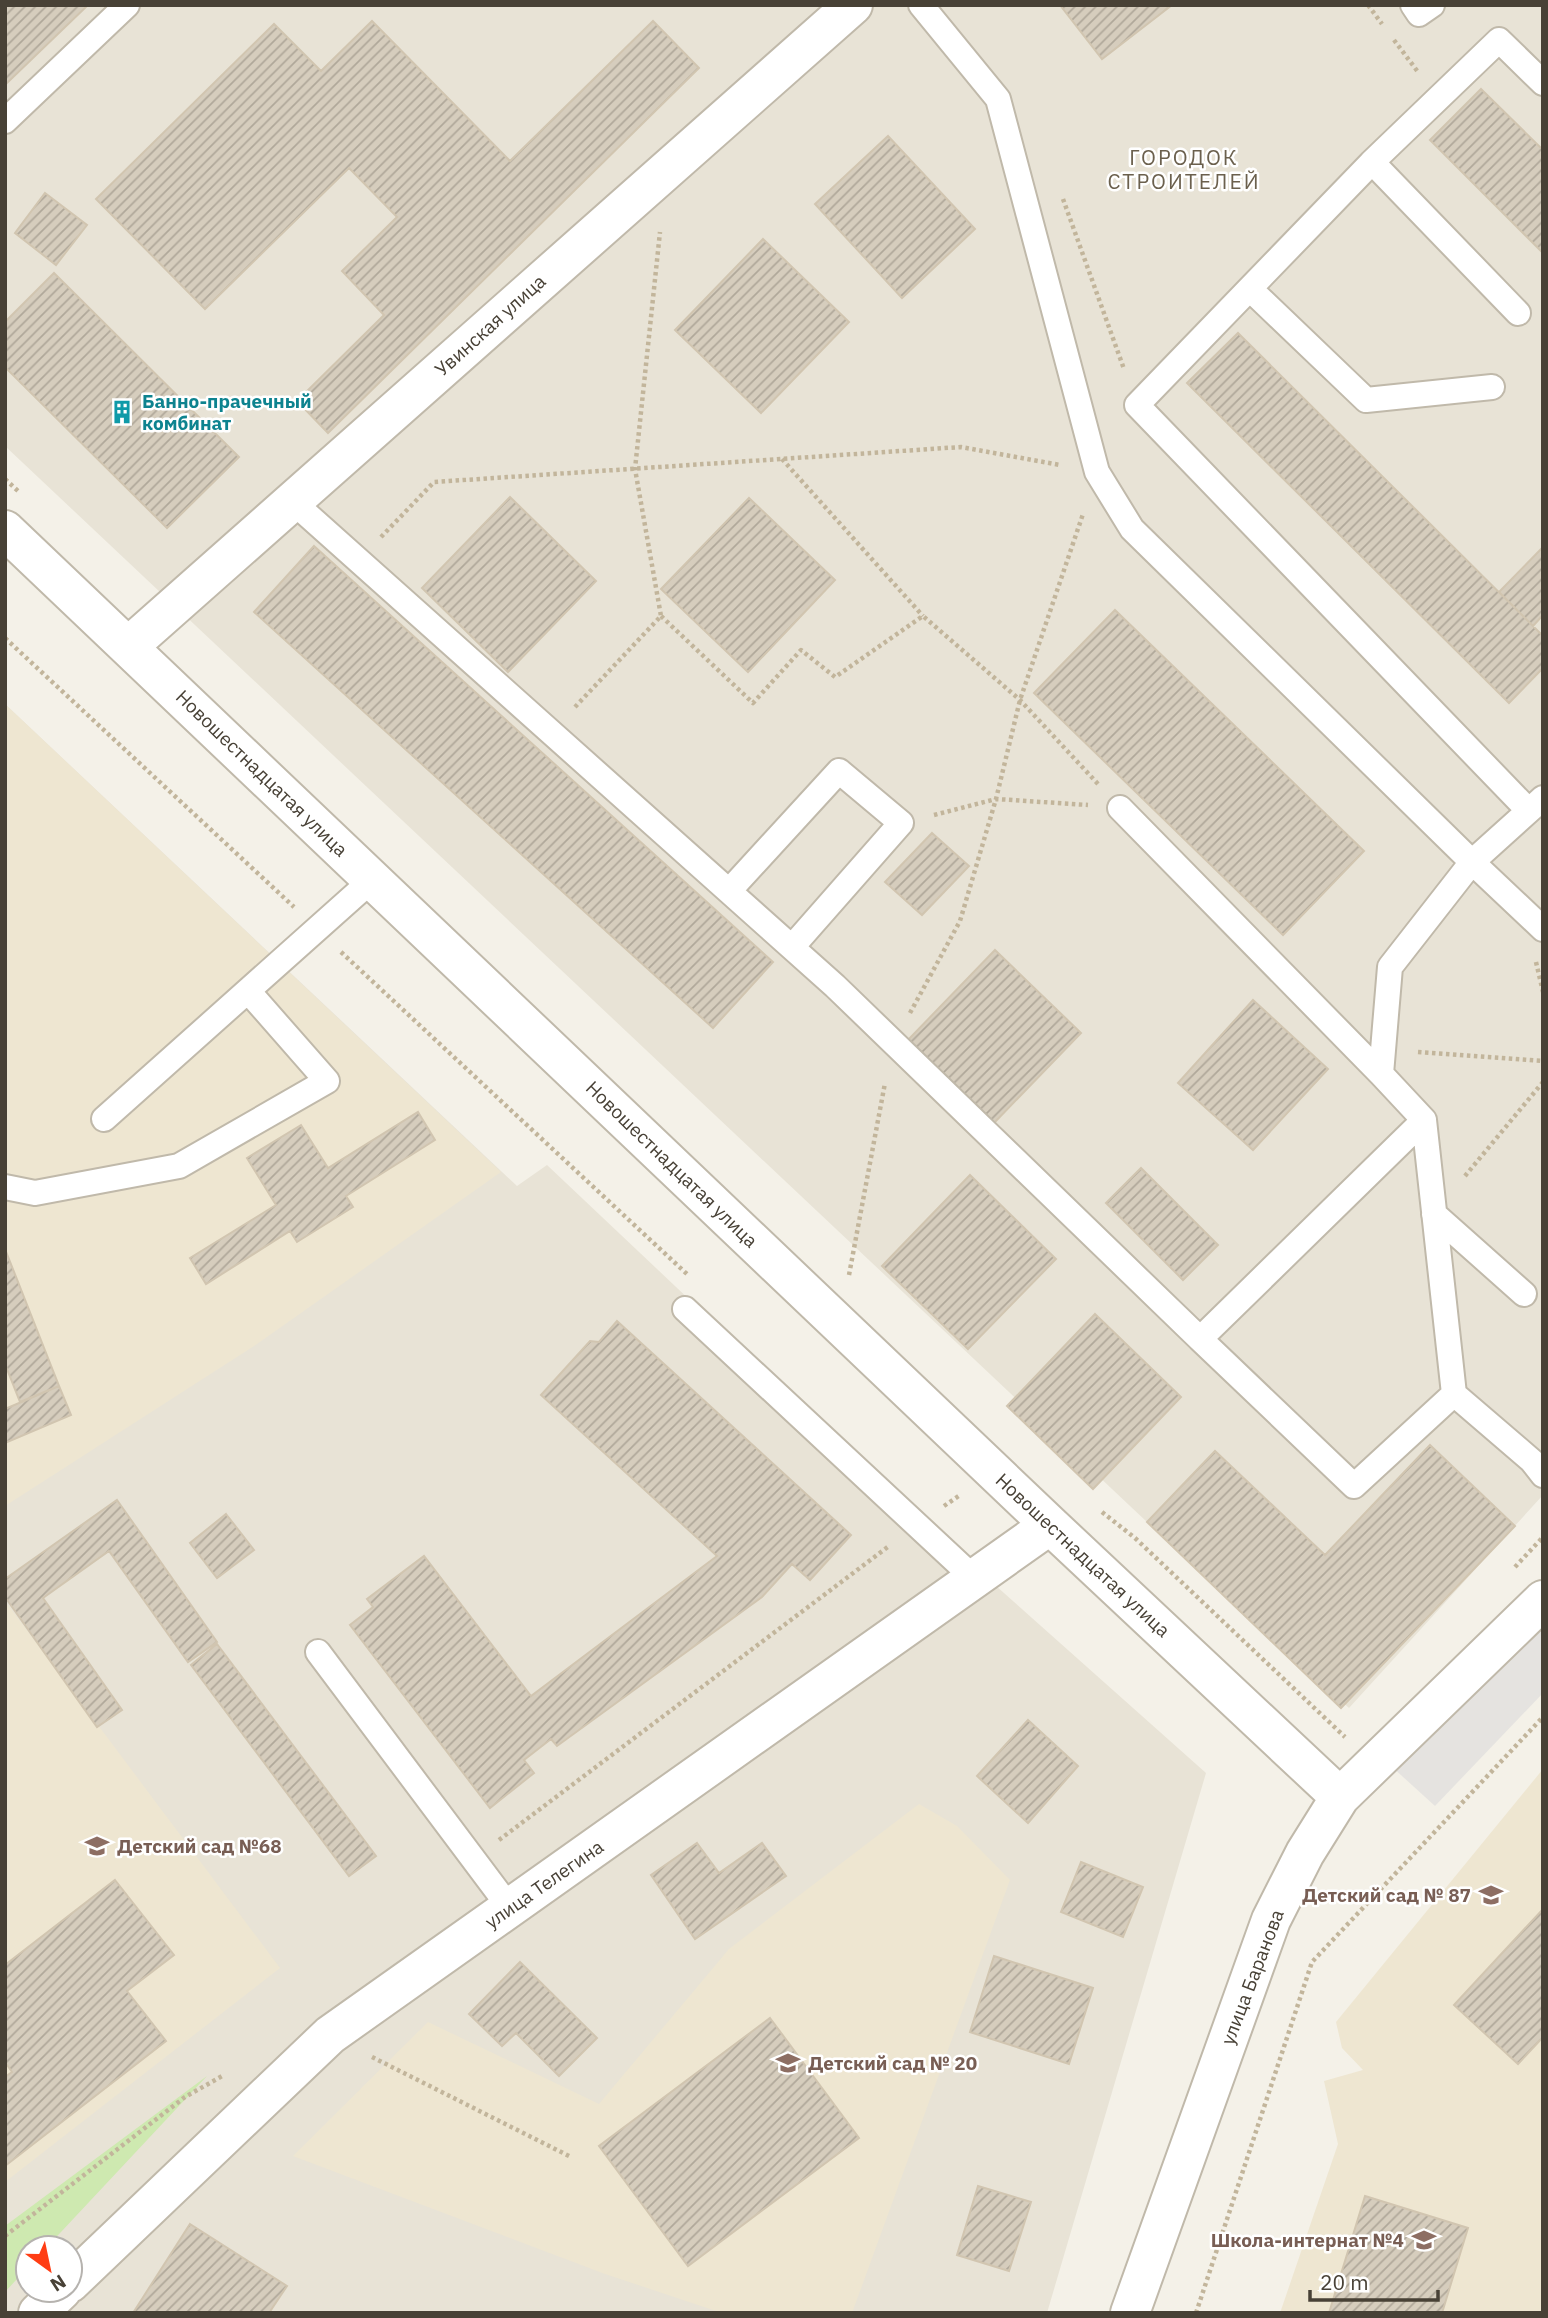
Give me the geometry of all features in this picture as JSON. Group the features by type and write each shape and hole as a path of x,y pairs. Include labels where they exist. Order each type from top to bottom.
{"street":[{"name":"Увинская улица","path":"129,646 667,168 841,9"},
{"name":"Новошестнадцатая улица","path":"5,530 993,1471 1340,1797"},
{"name":"улица Телегина","path":"84,2270 330,2035 1050,1525"},
{"name":"улица Баранова","path":"1130,2313 1271,1920 1305,1853 1340,1797 1543,1600"}],"lane":[{"path":"5,121 127,5"},
{"path":"921,5 998,99 1097,472 1132,529 1543,929"},
{"path":"1413,5 1419,14 1432,5"},
{"path":"1382,1062 1390,967 1472,862 1536,804 1137,405 1372,162 1499,40 1543,83"},
{"path":"1372,162 1518,313"},
{"path":"1250,289 1366,400 1492,387"},
{"path":"292,501 835,986 1354,1486 1454,1394"},
{"path":"729,891 839,771 901,823 792,947"},
{"path":"1120,808 1382,1062 1424,1120 1454,1394 1532,1461 1543,1475"},
{"path":"104,1119 373,879"},
{"path":"5,1188 35,1193 179,1166 327,1081 248,990"},
{"path":"1200,1339 1424,1120"},
{"path":"1434,1214 1524,1294"},
{"path":"685,1309 975,1579"},
{"path":"318,1652 510,1908"}],"path":[{"path":"1368,5 1383,26"},
{"path":"1391,36 1437,99"},
{"path":"667,168 635,469 661,616 753,703 801,650 835,677 923,616"},
{"path":"359,560 434,482 961,447 1097,472 1020,700 996,799 960,922 893,1044 849,1275"},
{"path":"782,459 923,616 1020,700 1120,808"},
{"path":"5,479 26,498"},
{"path":"552,732 661,616"},
{"path":"5,638 700,1286 685,1309"},
{"path":"901,823 996,799 1120,808"},
{"path":"1382,1062 1543,1061"},
{"path":"1434,1214 1543,1082"},
{"path":"839,1265 859,1284"},
{"path":"493,1844 917,1525 993,1471"},
{"path":"1095,1507 1135,1538 1346,1738 1356,1730"},
{"path":"1508,1575 1543,1537"},
{"path":"1196,2313 1312,1962 1543,1717"},
{"path":"330,2035 571,2157"}],"shaded area":[{"path":"5,5 1543,5 1543,1495 1349,1708 1147,1522 5,446"},
{"path":"5,704 517,1186 547,1165 931,1528 1206,1773 1047,2313 5,2313"},
{"path":"5,704 501,1172 257,1344 5,1506"},
{"path":"1543,1600 1543,1693 1435,1806 1380,1756"},
{"name":"Детский сад №68","path":"5,1601 280,1968 5,2182"},
{"path":"1543,1769 1543,2313 1280,2313 1338,2144 1324,2081 1363,2070 1342,2048 1336,2022"},
{"name":"Детский сад № 20","path":"919,1804 957,1826 1010,1880 852,2313 722,2313 605,2274 293,2156 428,2022 599,2104 729,1949"}],"green space":[{"path":"207,2076 59,2234 14,2234 14,2282 5,2292 5,2226"}],"building":[{"path":"5,5 88,5 5,85"},
{"path":"1060,5 1172,5 1102,59"},
{"path":"372,21 510,161 653,21 699,68 328,433 297,401 384,315 342,271 397,217 349,168 205,309 96,199 274,24 321,71"},
{"path":"1481,89 1543,150 1543,253 1430,140"},
{"path":"888,136 975,229 902,298 815,204"},
{"path":"45,193 87,225 56,265 15,233"},
{"path":"763,239 849,322 761,413 675,330"},
{"name":"Банно-прачечный комбинат","path":"54,273 239,457 167,528 5,367 5,322"},
{"path":"1238,333 1543,636 1543,668 1509,703 1187,383"},
{"path":"510,497 596,581 508,672 422,588"},
{"path":"749,498 835,580 748,672 661,589"},
{"path":"314,546 773,962 713,1028 254,612"},
{"path":"1543,547 1543,615 1533,626 1499,592"},
{"path":"1115,610 1364,851 1283,935 1034,693"},
{"path":"932,833 969,866 922,915 885,882"},
{"path":"995,950 1081,1033 993,1124 907,1041"},
{"path":"1253,1000 1328,1069 1253,1150 1178,1083"},
{"path":"418,1112 435,1140 346,1196 353,1207 297,1242 290,1231 206,1284 190,1258 276,1205 247,1158 301,1125 328,1168"},
{"path":"1141,1168 1218,1245 1183,1280 1106,1203"},
{"path":"970,1175 1056,1259 968,1349 882,1266"},
{"path":"5,1249 59,1386 20,1402 5,1364"},
{"path":"1095,1314 1181,1397 1093,1489 1007,1406"},
{"path":"617,1321 851,1535 810,1580 792,1564 762,1597 557,1746 551,1739 524,1760 534,1773 490,1808 350,1625 373,1607 367,1599 424,1556 531,1696 717,1556 541,1395 590,1341 599,1342"},
{"path":"59,1386 71,1415 5,1443 5,1409"},
{"path":"1430,1445 1515,1526 1341,1708 1147,1522 1215,1451 1325,1555"},
{"path":"117,1500 217,1642 188,1662 109,1551 43,1598 122,1710 97,1727 5,1597 5,1579"},
{"path":"226,1514 254,1550 217,1578 190,1543"},
{"path":"217,1644 376,1856 349,1876 191,1665"},
{"path":"1028,1720 1078,1766 1028,1823 977,1776"},
{"path":"697,1843 719,1873 762,1843 786,1876 695,1939 651,1875"},
{"path":"1081,1862 1143,1887 1123,1937 1061,1912"},
{"path":"115,1880 174,1955 127,1991 166,2041 5,2166 5,2077 12,2072 5,2062 5,1965"},
{"path":"1543,1909 1543,2037 1518,2064 1454,2005"},
{"path":"994,1956 1093,1988 1069,2064 970,2032"},
{"path":"520,1962 597,2038 559,2076 516,2033 502,2046 469,2014"},
{"path":"770,2018 859,2138 688,2266 599,2146"},
{"path":"978,2186 1031,2202 1009,2271 957,2255"},
{"path":"1365,2196 1468,2228 1442,2313 1329,2313"},
{"path":"190,2224 287,2286 269,2313 133,2313"}],"place":[{"name":"Банно-прачечный комбинат","path":"122,412"},
{"name":"Детский сад №68","path":"97,1846"},
{"name":"Детский сад № 87","path":"1491,1895"},
{"name":"Детский сад № 20","path":"788,2063"},
{"name":"Школа-интернат №4","path":"1424,2240"}],"district":[{"name":"ГОРОДОК СТРОИТЕЛЕЙ","path":"1184,170"}]}
